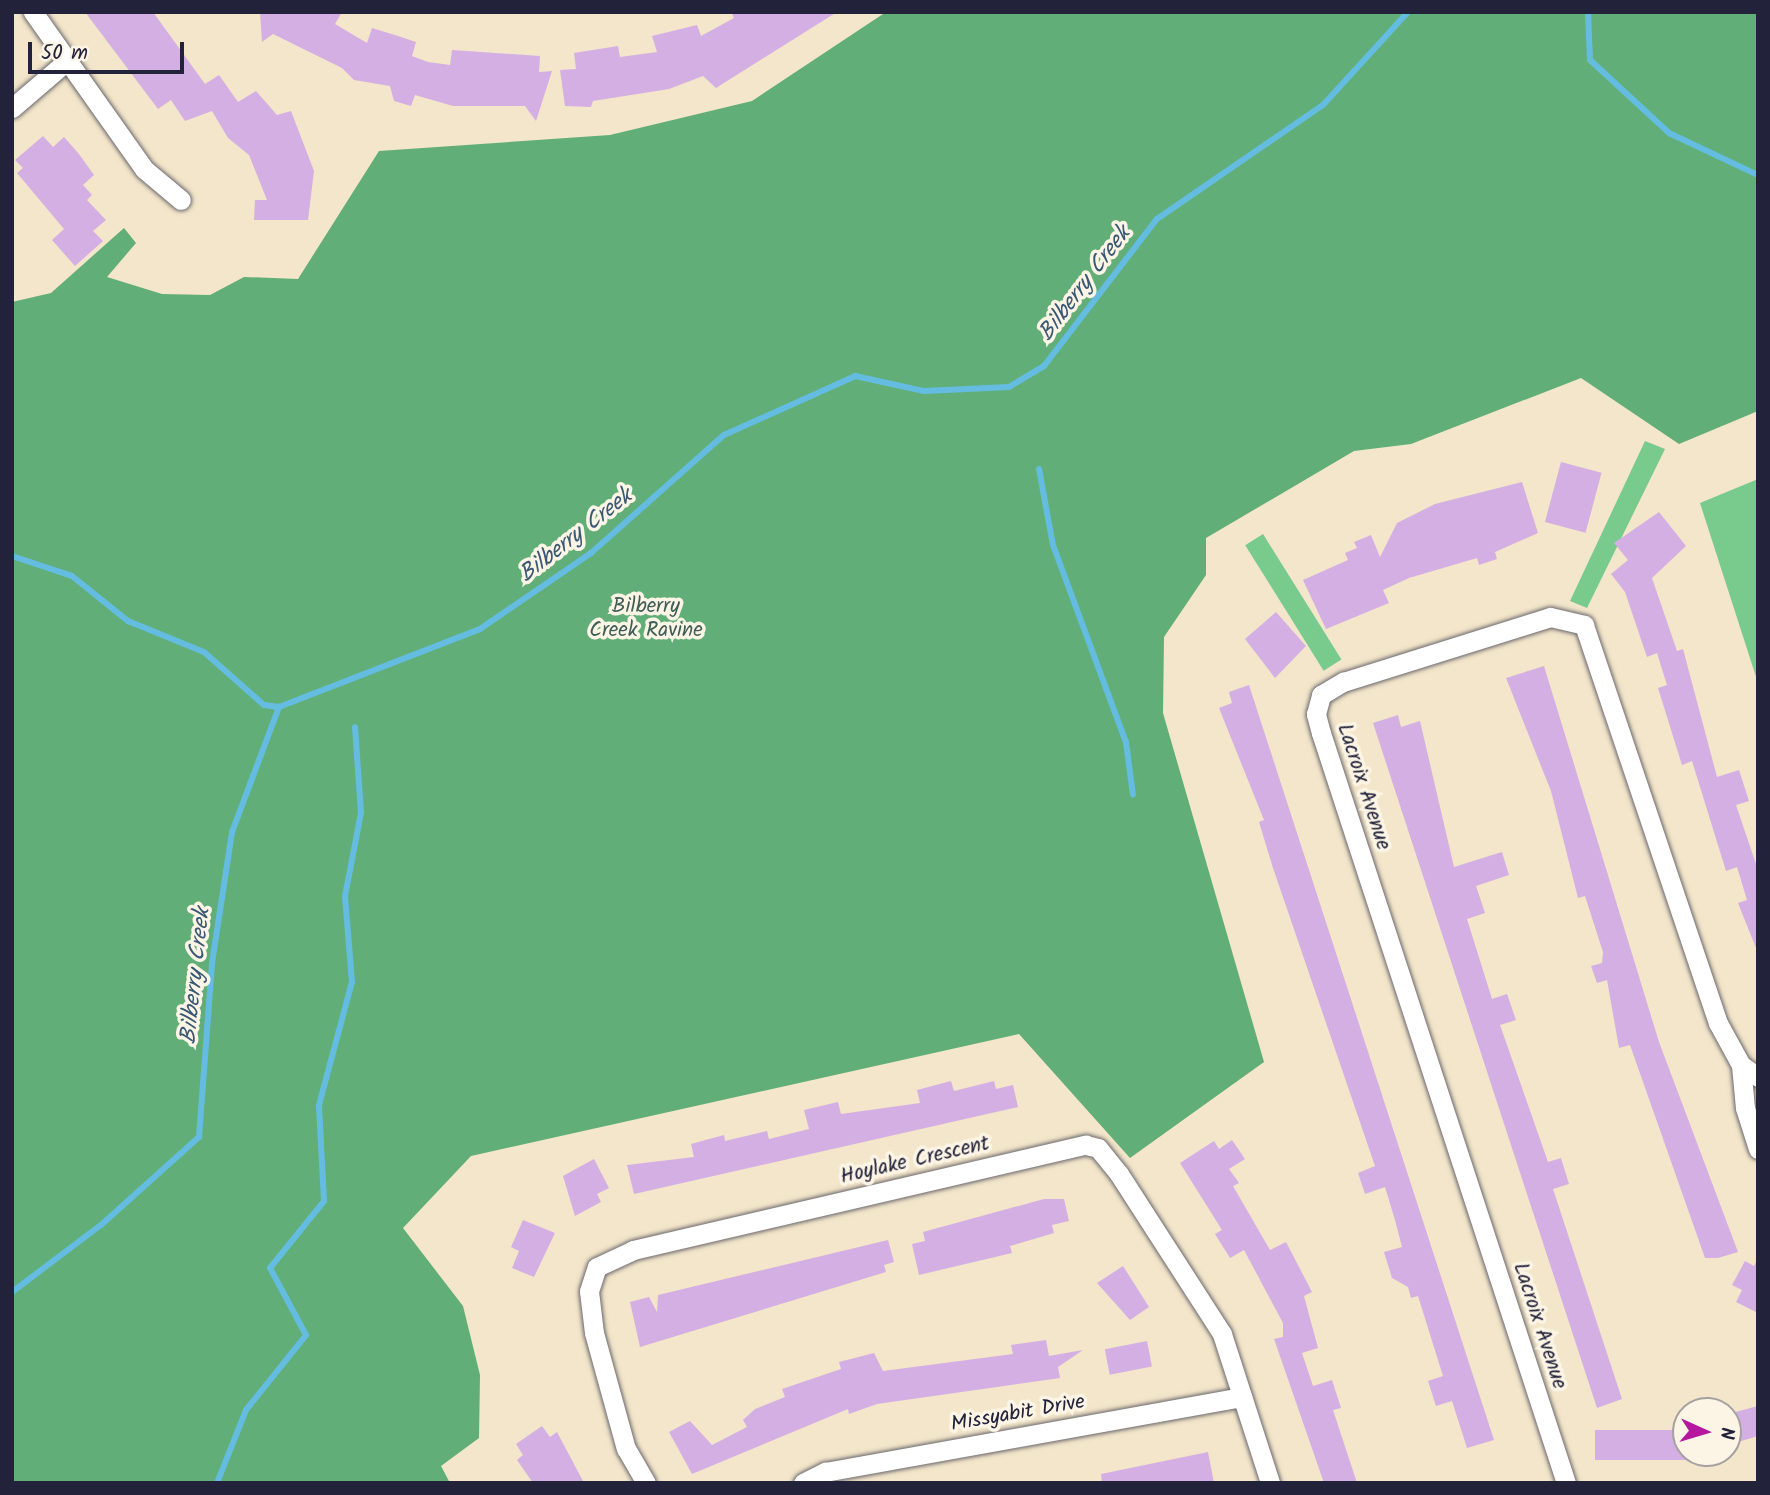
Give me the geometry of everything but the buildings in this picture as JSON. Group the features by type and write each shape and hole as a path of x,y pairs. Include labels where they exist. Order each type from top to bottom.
{"street":[{"path":"33,12 144,169 181,200"},
{"path":"12,108 68,60"},
{"name":"Lacroix Avenue","path":"1566,1483 1321,733 1316,714 1321,695 1343,682 1550,617 1584,625 1718,1023 1741,1065 1758,1149"},
{"name":"Lacroix Avenue","path":"1741,1065 1758,1077"},
{"name":"Hoylake Crescent","path":"646,1483 626,1449 599,1357 589,1291 597,1268 633,1250 1075,1146 1098,1148 1119,1174 1222,1335 1269,1483"},
{"name":"Missyabit Drive","path":"803,1483 825,1472 1242,1396"}],"green space":[{"name":"Bilberry Creek Ravine","path":"886,12 1758,12 1758,411 1679,444 1581,378 1411,444 1354,451 1206,538 1206,575 1164,637 1163,713 1264,1062 1130,1158 1019,1034 471,1156 403,1228 463,1306 480,1375 479,1438 441,1466 450,1483 12,1483 12,302 51,293 124,228 136,243 107,277 162,294 210,295 244,277 298,279 379,151 610,135 752,101"},
{"path":"1645,441 1665,449 1587,608 1570,601"},
{"path":"1758,479 1758,683 1700,503"},
{"path":"1263,534 1341,660 1324,671 1245,545"}],"waterway":[{"name":"Bilberry Creek","path":"12,1292 101,1225 199,1137 212,963 232,832 279,707 480,629 591,553 724,435 855,376 924,391 1009,387 1044,366 1157,219 1323,105 1408,12"},
{"path":"1588,12 1590,60 1669,133 1758,175"},
{"path":"1039,469 1053,545 1126,742 1133,795"},
{"path":"12,556 72,576 128,621 204,652 264,705 279,707"},
{"path":"217,1483 246,1410 306,1335 270,1268 324,1201 319,1105 352,982 345,896 361,813 355,727"}]}
